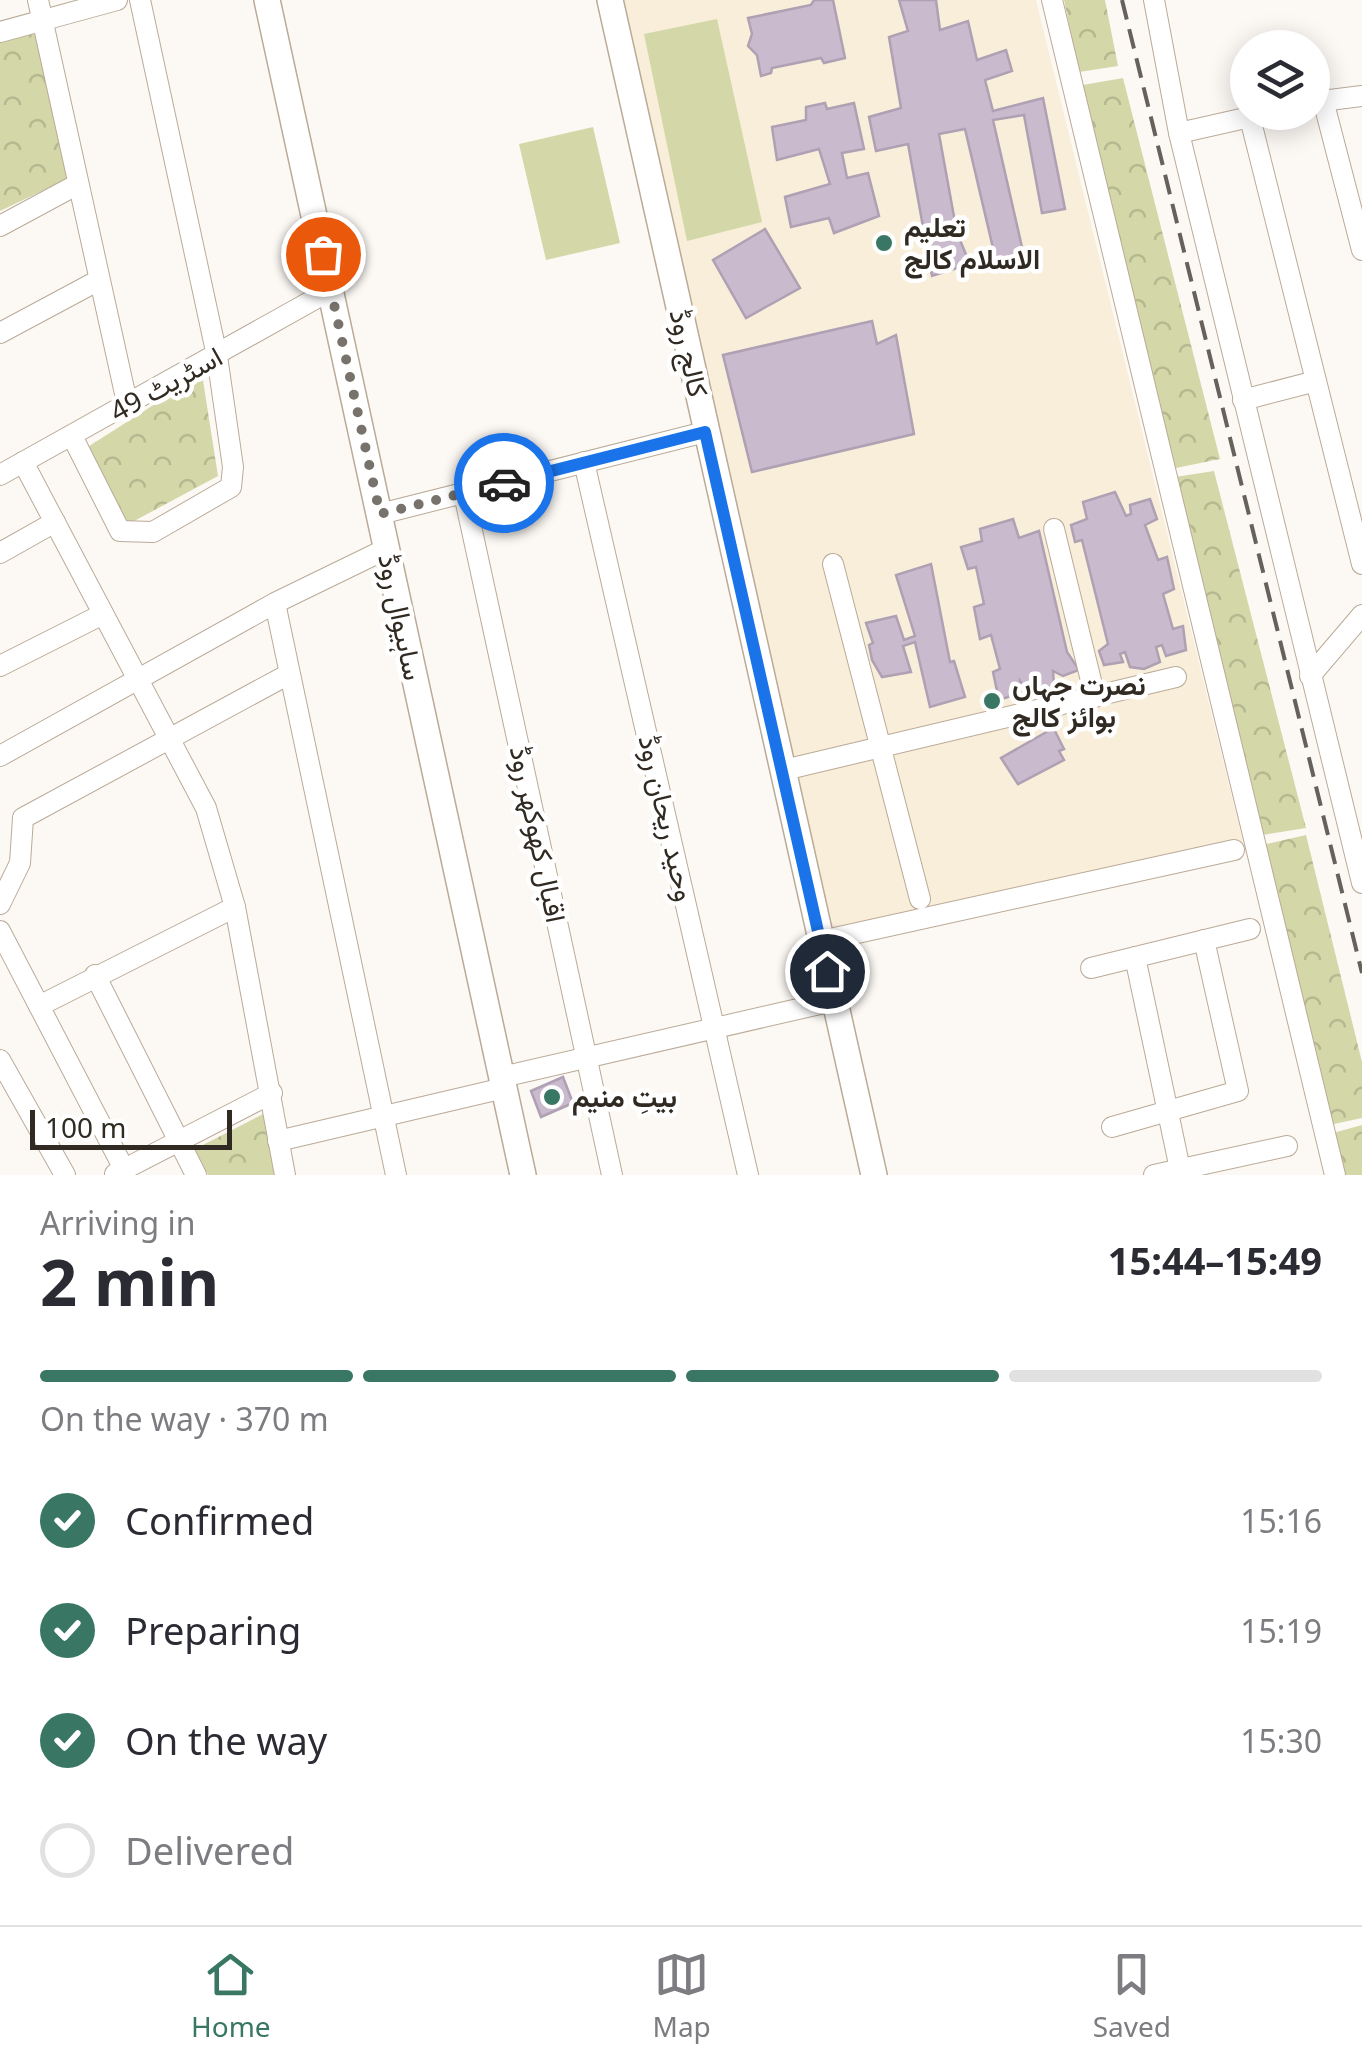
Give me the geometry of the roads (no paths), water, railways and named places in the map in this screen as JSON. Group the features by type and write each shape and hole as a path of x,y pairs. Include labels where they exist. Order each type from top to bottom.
{"main road":[{"name":"ساہیوال روڈ","path":"267,0 523,1175"},
{"name":"کالج روڈ","path":"610,0 874,1175"}],"street":[{"path":"0,32 40,10 117,0"},
{"path":"72,436 120,531 154,532 210,502 231,487 234,478 217,356 140,0"},
{"path":"1052,0 1335,1175"},
{"path":"1154,0 1179,133 1362,883"},
{"path":"40,10 128,407"},
{"path":"1330,100 1362,96"},
{"path":"1179,133 1230,122"},
{"path":"1253,130 1362,564"},
{"path":"1327,130 1362,250"},
{"path":"0,226 78,184"},
{"path":"0,333 99,280"},
{"name":"اسٹریٹ 49","path":"0,474 128,407 331,290"},
{"path":"1244,400 1316,381"},
{"path":"380,514 705,432"},
{"path":"23,462 206,808 236,907 285,1175"},
{"name":"وحید ریحان روڈ","path":"584,462 748,1175"},
{"name":"اقبال کھوکھر روڈ","path":"464,494 612,1175"},
{"path":"0,553 55,522"},
{"path":"1054,528 1095,696"},
{"path":"0,756 275,603 386,549"},
{"path":"833,564 920,898"},
{"path":"275,603 396,1175"},
{"path":"0,666 103,614"},
{"path":"1310,676 1362,615"},
{"path":"0,904 20,863 23,818 289,674"},
{"path":"784,770 1176,677"},
{"path":"821,942 1234,850"},
{"path":"39,1006 95,974 236,907"},
{"path":"1091,968 1250,929"},
{"path":"0,931 119,1172 272,1093"},
{"path":"1112,1127 1238,1091 1204,940"},
{"path":"1135,957 1180,1169"},
{"path":"95,974 196,1175"},
{"path":"278,1142 586,1057 834,1001"},
{"path":"0,1060 66,1175"},
{"path":"1154,1175 1180,1169 1250,1165 1287,1146"}],"railway":[{"path":"1122,0 1362,973"}],"place":[{"name":"تعلیم الاسلام کالج","path":"884,243"},
{"name":"نصرت جہاں بوائز کالج","path":"992,701"},
{"name":"بیتِ منیم","path":"552,1097"}]}
